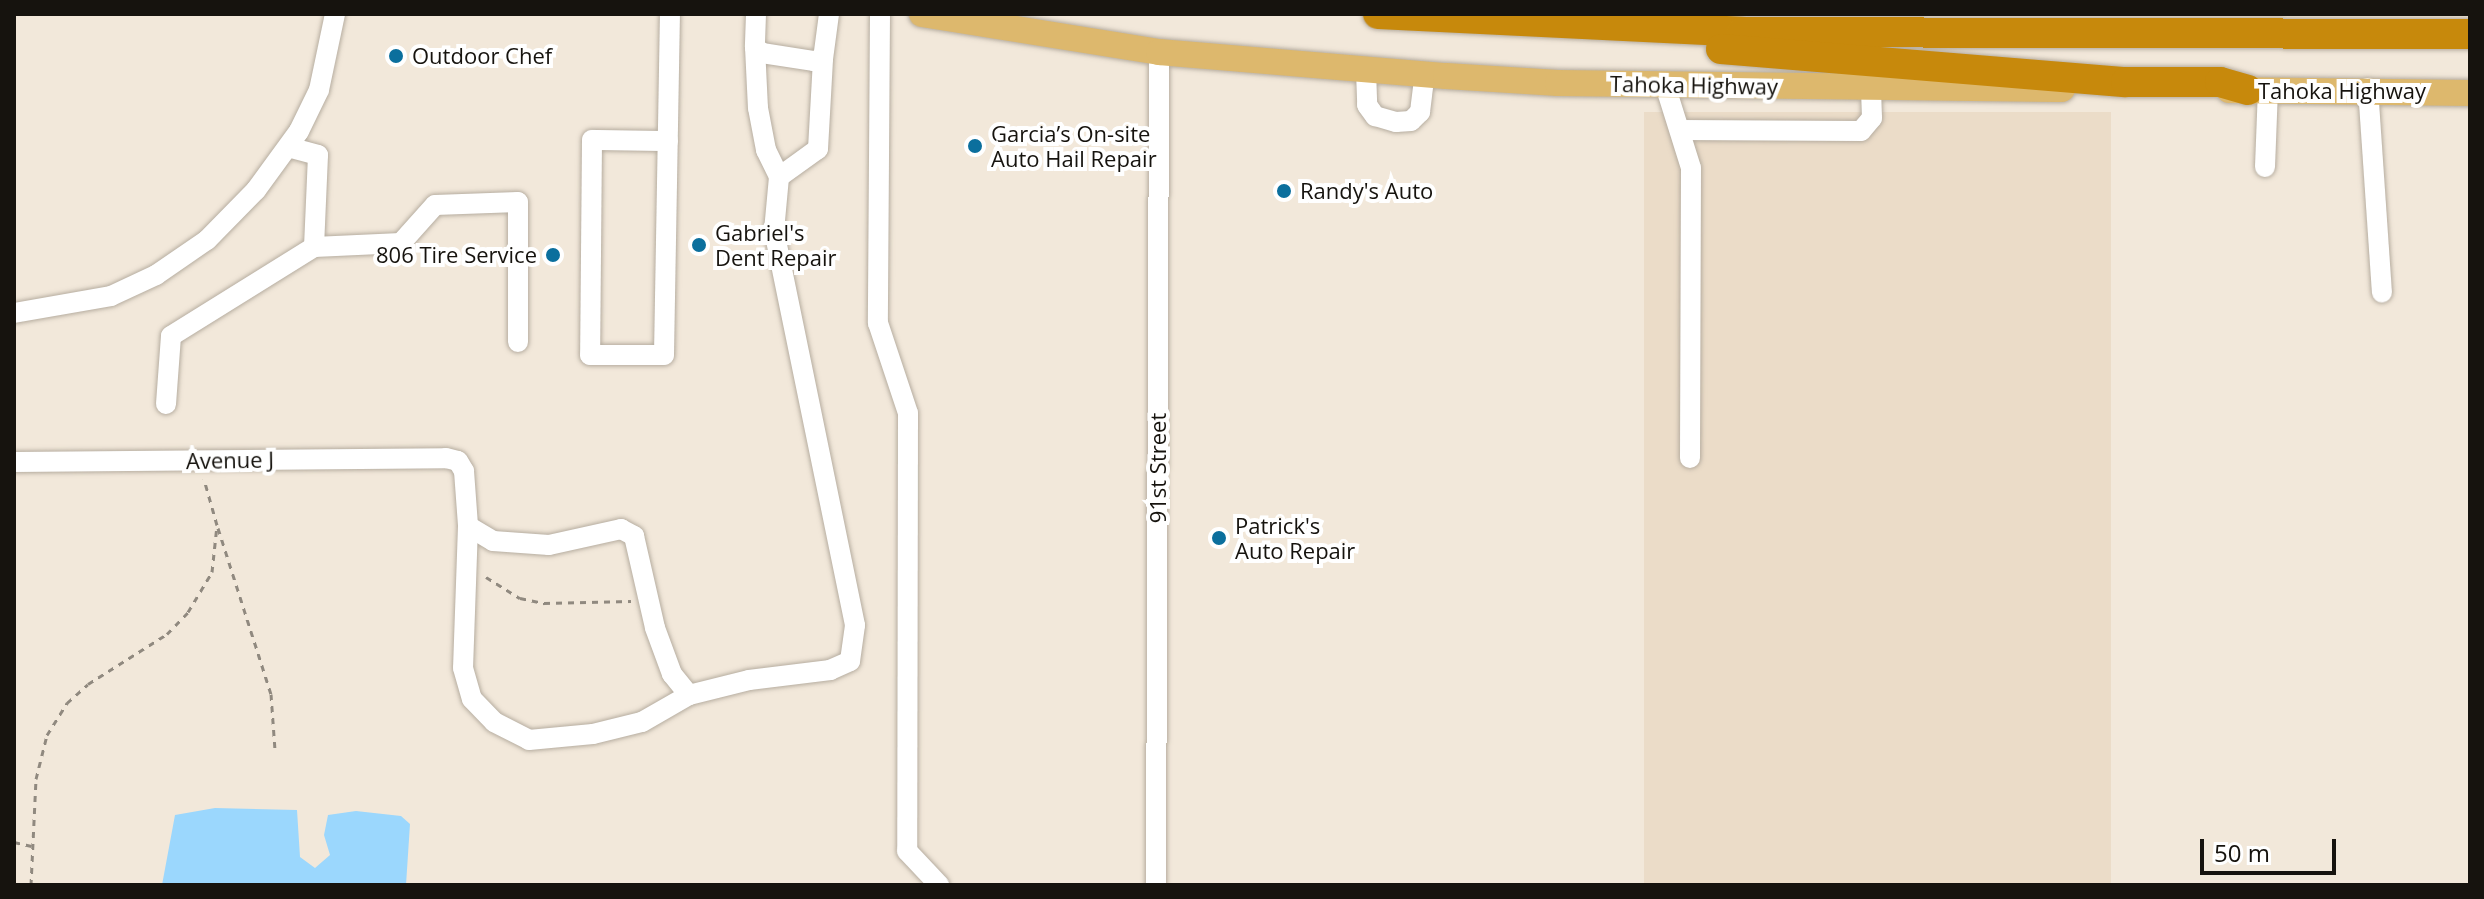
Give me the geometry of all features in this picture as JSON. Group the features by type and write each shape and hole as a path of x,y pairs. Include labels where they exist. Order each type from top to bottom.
{"highway":[{"path":"1378,14 1516,24 1742,32 2470,34"},
{"path":"1516,24 1740,52 2126,82 2220,82 2258,90"}],"main road":[{"name":"Tahoka Highway","path":"922,14 1159,52 1366,70 1665,85 2258,90 2368,88 2470,93"}],"street":[{"path":"14,313 84,304 156,275 230,218 289,147 319,90 335,14"},
{"path":"668,141 592,140 590,355 664,355 668,141 670,14"},
{"path":"689,695 672,674 646,589 634,536 621,529 549,545 493,541 468,526 465,553 463,668 472,699 494,722 529,740 593,734 642,722 689,695 749,680 830,670 850,661 854,646 843,561 830,524 825,461 774,231 779,177 766,150 758,108 756,14"},
{"path":"779,177 818,149 829,14"},
{"path":"880,14 878,323 901,380 908,413 907,851 939,885"},
{"path":"755,47 762,53 823,59"},
{"name":"91st Street","path":"1156,885 1159,52"},
{"path":"1366,70 1367,105 1375,116 1396,122 1411,121 1420,112 1425,73"},
{"path":"1665,85 1691,168 1690,458"},
{"path":"1680,130 1861,131 1872,118 1871,88"},
{"path":"2368,88 2382,293"},
{"path":"2258,90 2265,167"},
{"path":"289,147 318,155 314,247"},
{"path":"166,404 171,336 314,247 401,243 435,205 518,202 518,342"},
{"name":"Avenue J","path":"14,462 446,458 458,461 464,471 468,526"}],"path":[{"path":"198,460 271,694 275,750"},
{"path":"31,885 36,779 47,735 67,703 88,684 143,652 188,612 212,572 217,525"},
{"path":"465,553 500,588 544,603 618,603 646,589"},
{"path":"14,842 32,846"}],"shaded area":[{"path":"1644,112 2111,112 2111,885 1644,885"}],"water":[{"path":"215,808 297,810 300,857 315,868 330,855 324,835 328,815 356,811 401,816 410,824 406,885 162,885 175,815"}],"place":[{"name":"Outdoor Chef","path":"396,56"},
{"name":"Garcia’s On-site Auto Hail Repair","path":"975,146"},
{"name":"Randy's Auto","path":"1284,191"},
{"name":"Gabriel's Dent Repair","path":"699,245"},
{"name":"806 Tire Service","path":"553,255"},
{"name":"Patrick's Auto Repair","path":"1219,538"}]}
